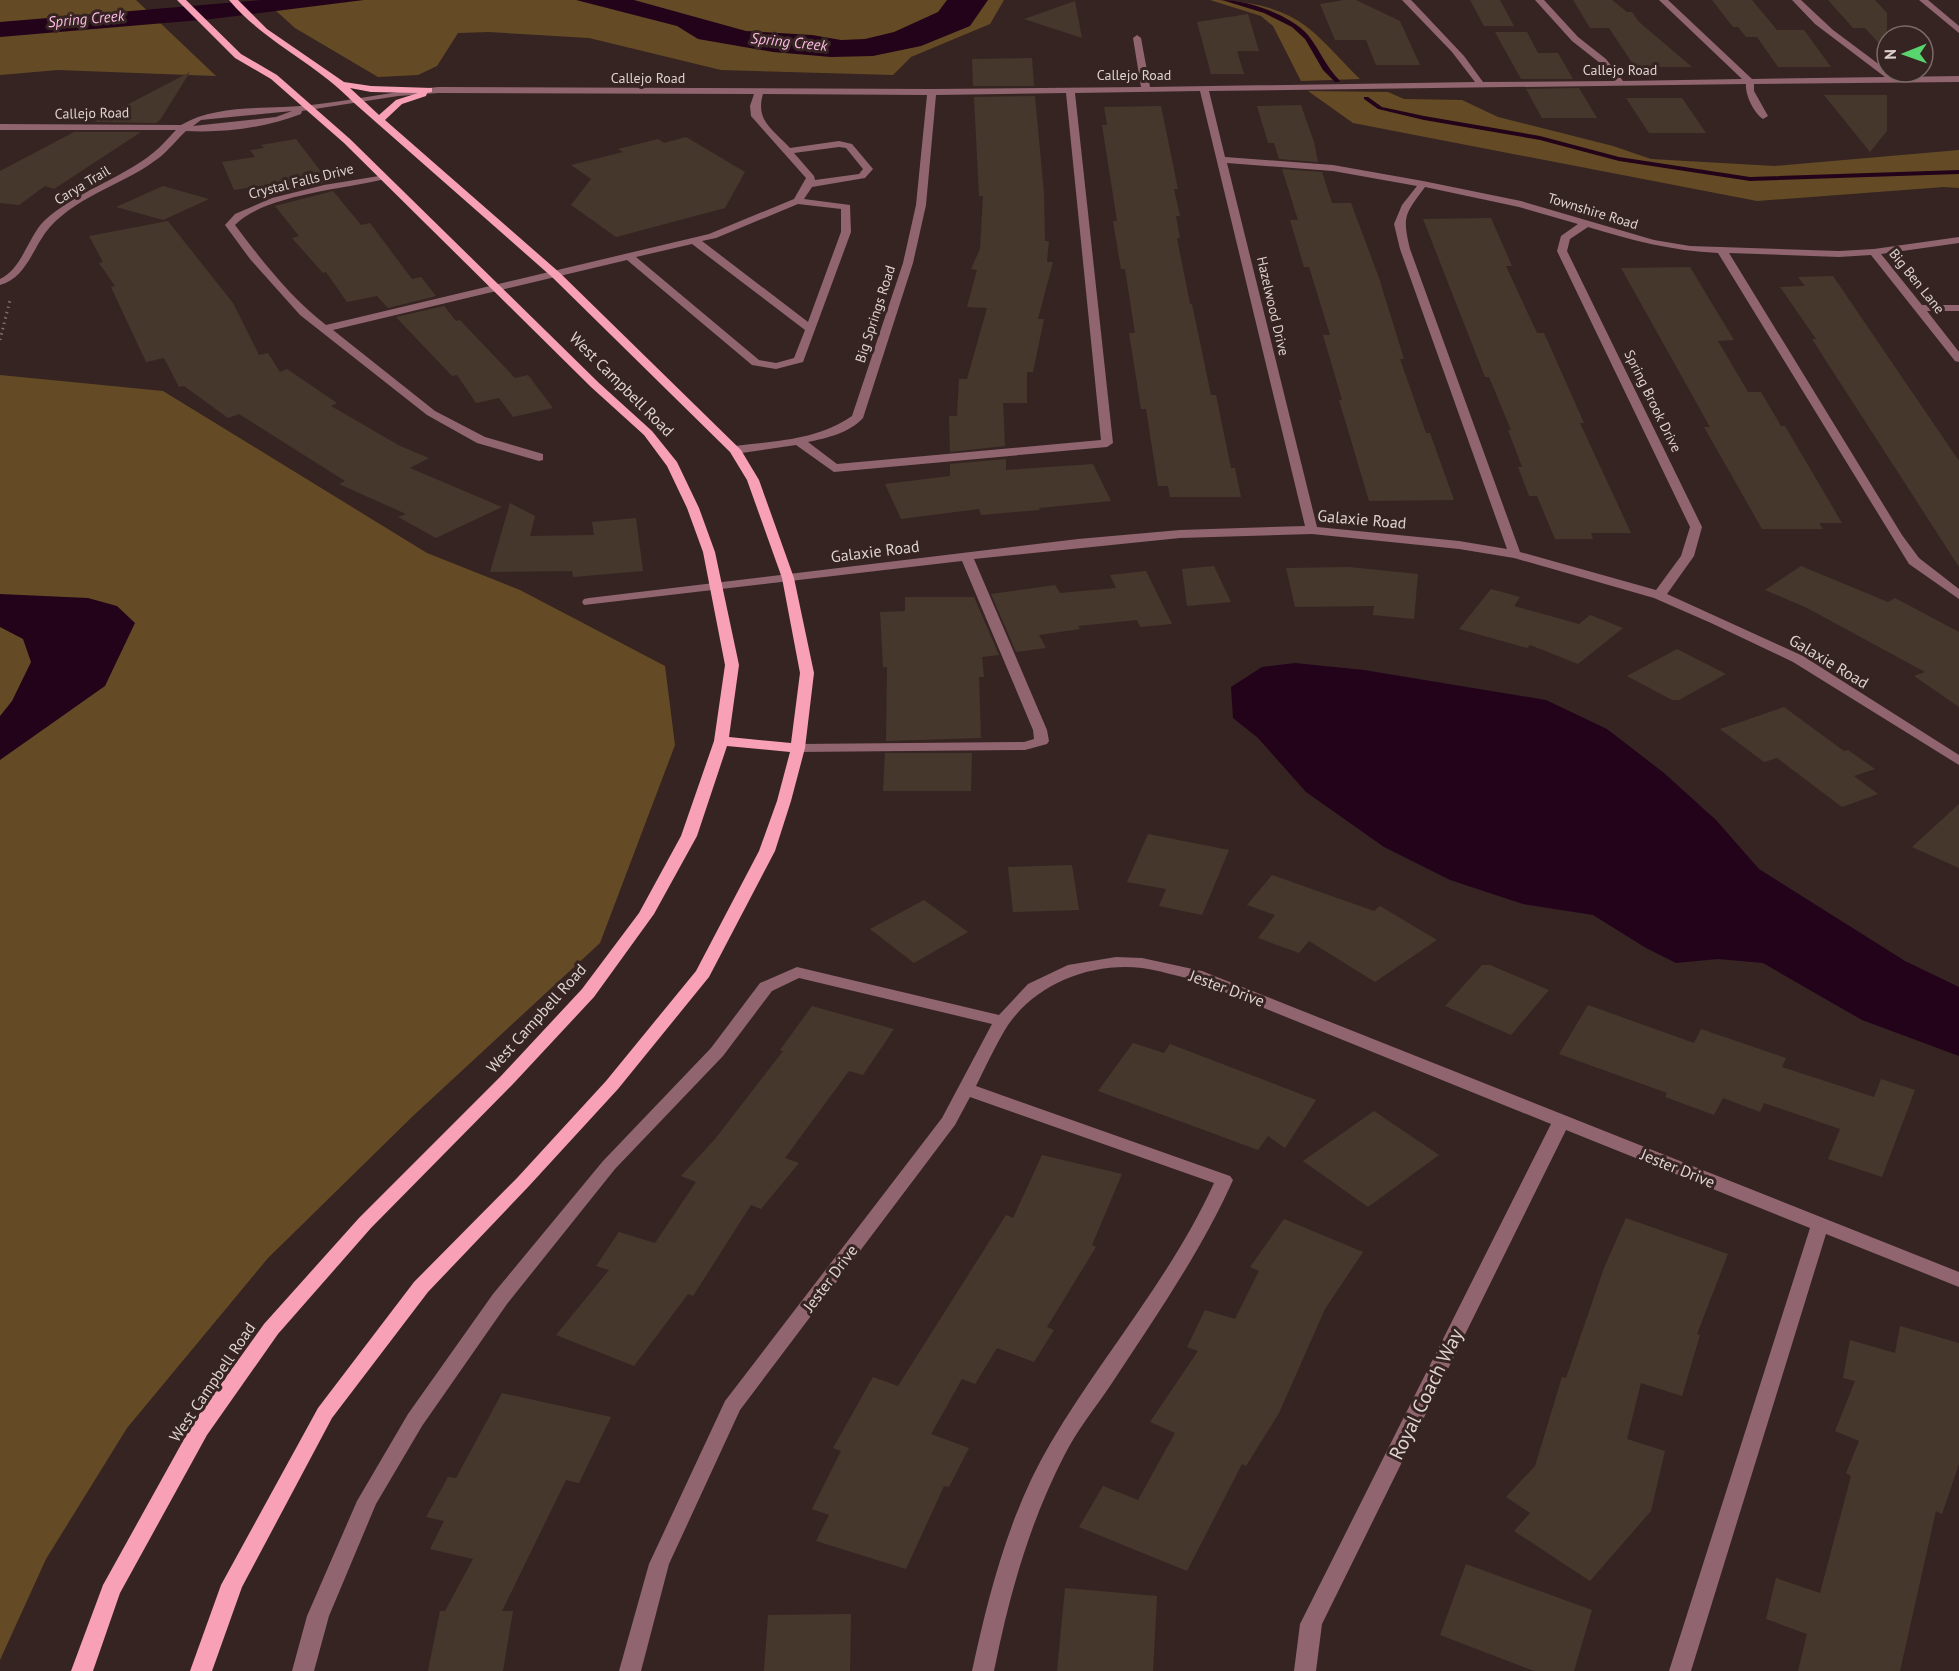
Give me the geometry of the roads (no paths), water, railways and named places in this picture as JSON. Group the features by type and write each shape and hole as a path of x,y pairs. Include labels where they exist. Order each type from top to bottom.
{"main road":[{"name":"West Campbell Road","path":"82,1671 110,1591 200,1430 271,1329 365,1223 507,1080 588,993 646,914 688,836 721,741 732,665 709,552 693,508 673,465 648,433 595,385 498,288 310,108 274,77 238,56 181,0"},
{"name":"West Campbell Road","path":"201,1671 232,1585 325,1413 421,1287 523,1182 612,1085 703,972 767,851 784,801 798,748 807,673 788,578 753,480 735,450 556,275 381,119 356,100 341,84 264,31 233,0"},
{"path":"341,84 371,89 434,90"},
{"path":"381,119 386,110 398,102 434,90"},
{"path":"721,741 798,748"}],"street":[{"path":"1406,0 1450,43 1467,63 1480,84"},
{"path":"1539,0 1575,39 1603,61 1620,83"},
{"path":"1663,0 1682,20 1723,54 1750,82 1750,91 1763,116"},
{"path":"1796,0 1813,19 1875,64"},
{"path":"1923,0 1959,30"},
{"path":"1137,38 1146,89"},
{"name":"Callejo Road","path":"1935,79 1959,79"},
{"name":"Callejo Road","path":"0,127 184,127 204,129 278,120 310,108 434,90 932,92 1875,80"},
{"path":"797,440 834,468 1107,443 1070,89"},
{"name":"Hazelwood Drive","path":"1204,89 1312,530"},
{"path":"759,92 755,106 756,116 811,178 810,184 797,201"},
{"name":"Big Springs Road","path":"735,450 831,432 848,425 856,418 908,263 921,205 932,92"},
{"name":"Carya Trail","path":"4,281 16,271 45,226 55,217 84,196 135,170 157,155 184,127"},
{"path":"789,151 840,144 849,146 868,169 862,176 810,184"},
{"name":"Townshire Road","path":"1222,160 1333,168 1424,184 1521,204 1653,243 1722,251 1792,254 1874,252 1959,240"},
{"name":"Crystal Falls Drive","path":"382,177 261,203 233,218 230,225 254,257 304,313 431,413 481,440 539,457"},
{"path":"1424,184 1407,205 1399,224 1409,260 1515,554"},
{"path":"324,329 694,240 732,228 797,201 846,207 846,232 798,360 776,366 756,363 630,257"},
{"name":"Spring Brook Drive","path":"1585,224 1565,238 1562,250 1696,527 1693,548 1682,568 1659,595"},
{"path":"694,240 810,329"},
{"path":"1722,251 1896,535 1920,566 1959,595"},
{"name":"Big Ben Lane","path":"1874,252 1959,358"},
{"path":"1920,308 1959,308"},
{"name":"Galaxie Road","path":"589,602 1078,543 1180,534 1312,530 1448,544 1515,554 1659,595 1798,659 1959,761"},
{"path":"798,748 1025,746 1042,741 1040,730 967,557"},
{"name":"Jester Drive","path":"630,1671 659,1564 732,1406 949,1121 1002,1021 1034,987 1074,969 1116,962 1142,963 1196,975 1959,1280"},
{"path":"303,1671 318,1616 367,1501 415,1420 500,1299 609,1165 717,1053 766,987 797,972 1002,1021"},
{"path":"966,1089 1224,1180 1212,1207 1144,1318 1056,1450 1019,1532 996,1609 983,1671"},
{"name":"Royal Coach Way","path":"1305,1671 1311,1624 1562,1122"},
{"path":"1680,1671 1820,1225"}],"water":[{"name":"Spring Creek","path":"261,0 364,0 212,19 0,37 0,22"},
{"name":"Spring Creek","path":"576,0 634,0 746,31 812,35 841,40 865,39 894,32 938,12 947,0 988,0 970,26 921,46 873,56 831,57 773,52 698,39 677,26"},
{"path":"0,594 88,598 117,606 135,623 105,686 0,760 0,716 12,701 31,662 23,639 0,627"},
{"path":"1295,663 1364,670 1546,700 1607,729 1664,773 1716,820 1759,869 1905,961 1959,987 1959,1056 1862,1020 1763,963 1718,959 1676,963 1646,948 1593,915 1523,904 1450,880 1384,847 1306,792 1258,738 1233,718 1231,687 1262,667"}],"waterway":[{"path":"1225,0 1266,12 1294,25 1307,38 1326,70 1337,81"},
{"path":"1366,98 1380,108 1424,118 1540,138 1619,159 1750,179 1959,172"}]}
